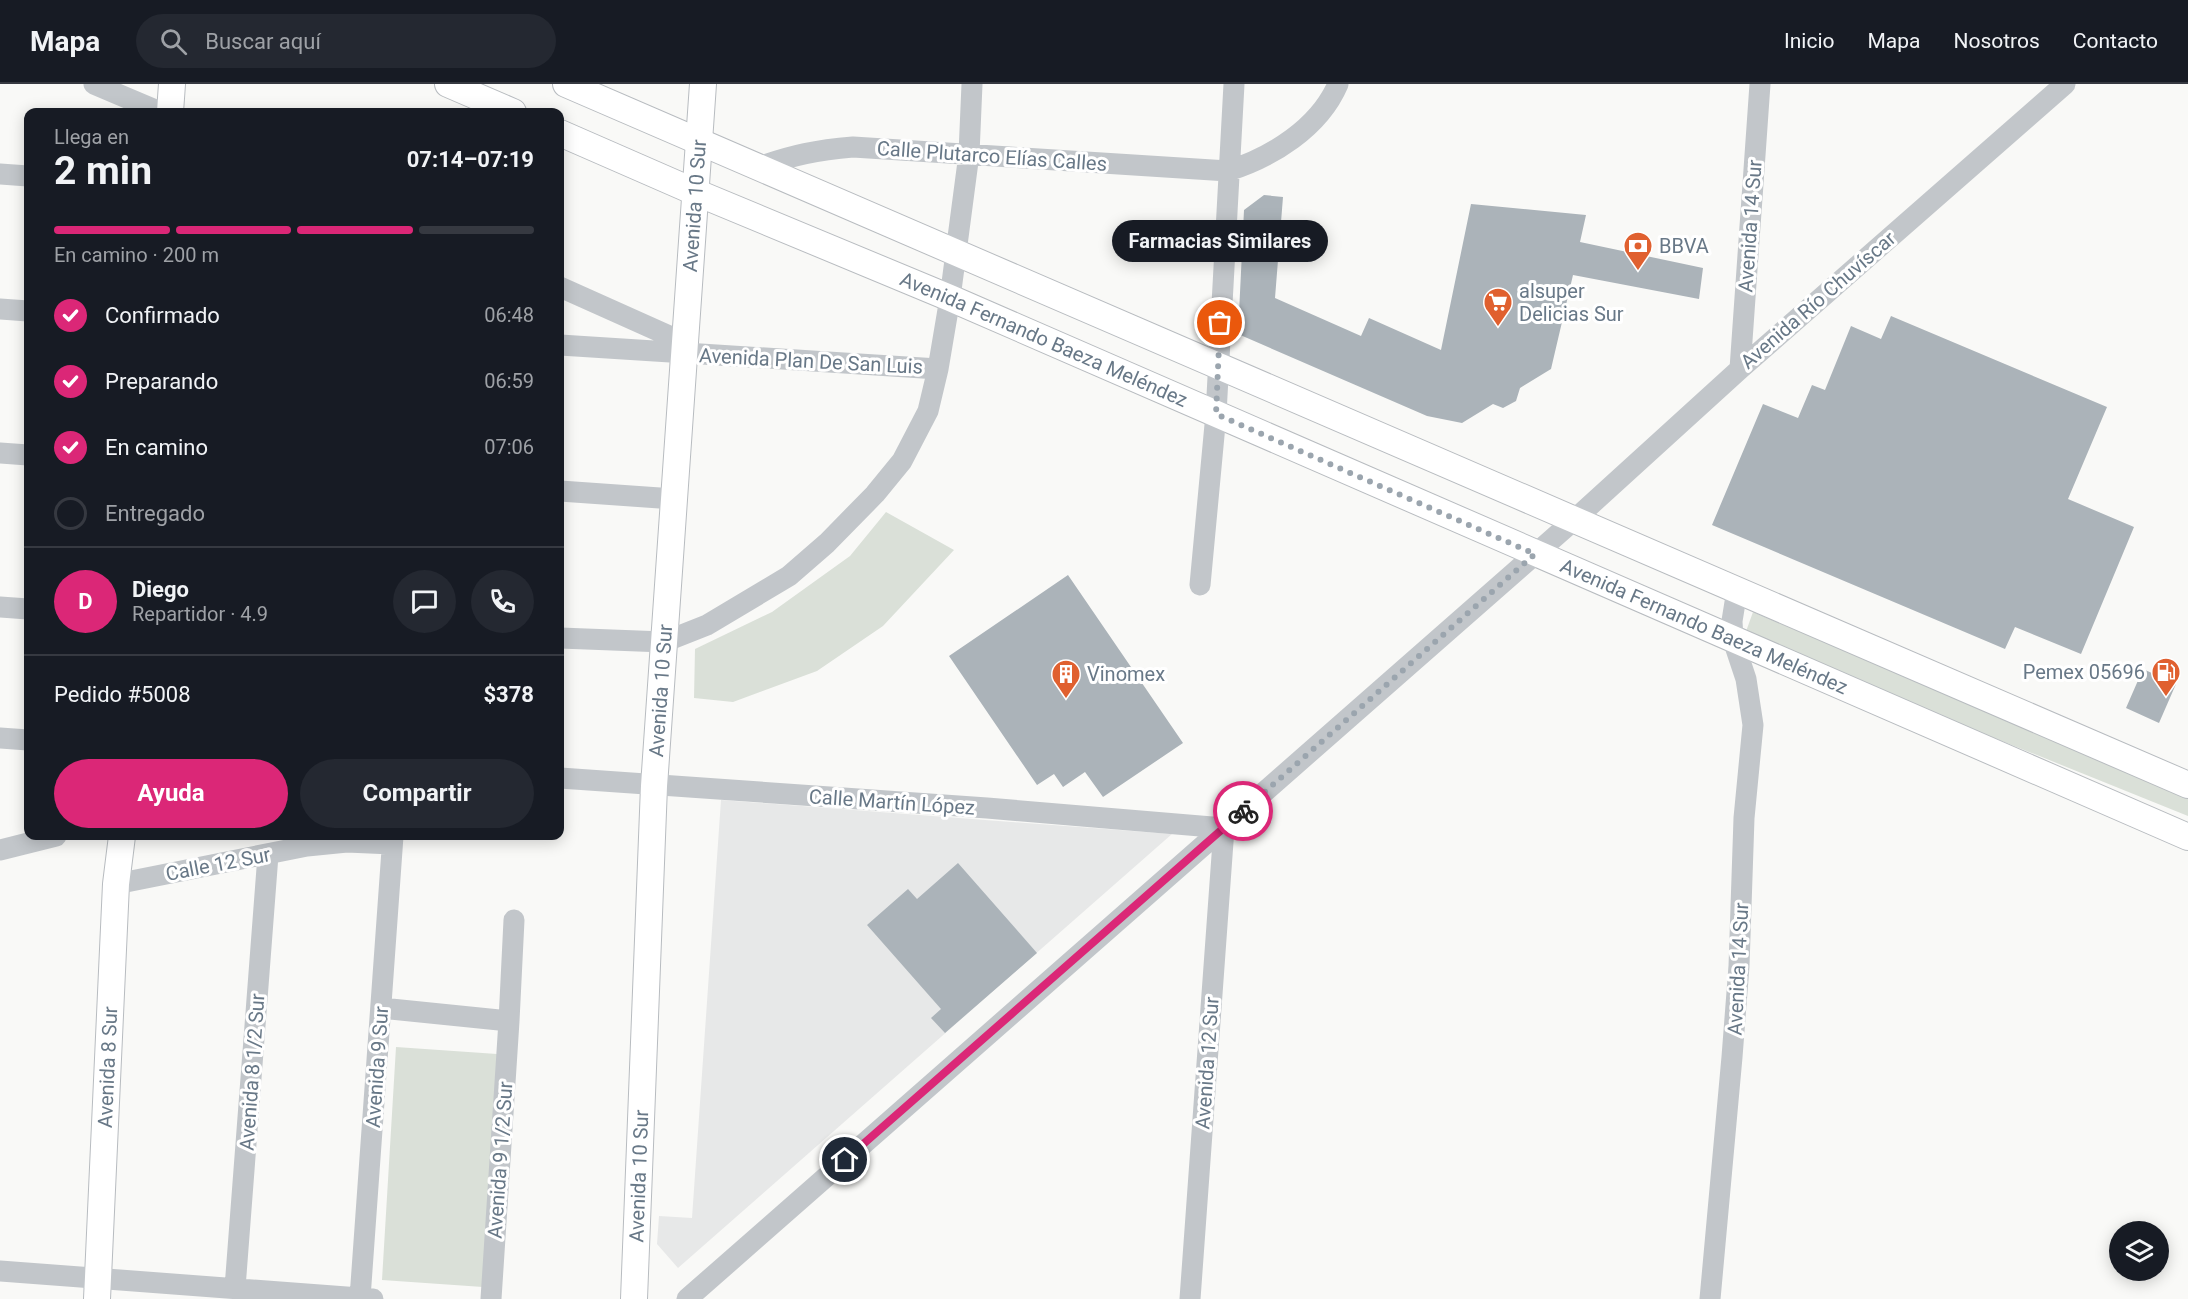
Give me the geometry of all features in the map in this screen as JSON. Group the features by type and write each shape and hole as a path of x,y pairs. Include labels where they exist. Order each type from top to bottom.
{"main road":[{"path":"171,108 172,84"},
{"path":"448,84 504,108"},
{"path":"566,84 2188,785"},
{"name":"Avenida 10 Sur","path":"634,1299 654,786 703,84"},
{"name":"Avenida Fernando Baeza Meléndez","path":"564,135 950,298 2188,837"},
{"name":"Avenida 8 Sur","path":"98,1289 116,884 122,840"}],"street":[{"path":"93,84 150,108"},
{"path":"564,638 664,642 707,625 789,576 827,543 876,494 902,461 928,411 938,369 969,154 972,84"},
{"path":"1200,585 1216,414 1234,84"},
{"path":"1228,171 1249,165 1283,146 1314,120 1338,84"},
{"name":"Avenida 14 Sur","path":"1740,369 1760,84"},
{"name":"Avenida Río Chuvíscar","path":"687,1299 1574,520 1740,369 2065,84"},
{"name":"Calle Plutarco Elías Calles","path":"759,167 793,155 853,147 1228,171"},
{"path":"0,174 24,176"},
{"name":"Avenida Plan De San Luis","path":"564,289 684,348"},
{"path":"0,309 24,311"},
{"name":"Avenida Plan De San Luis","path":"564,345 684,348 938,369"},
{"path":"0,453 24,455"},
{"path":"564,491 674,499"},
{"name":"Avenida 14 Sur","path":"1710,1299 1735,1023 1744,818 1752,725 1746,679 1733,640 1732,621 1737,590"},
{"path":"0,607 24,609"},
{"path":"0,738 24,740"},
{"name":"Calle Martín López","path":"564,778 987,808 1224,828"},
{"name":"Avenida 12 Sur","path":"1190,1299 1224,828"},
{"path":"0,850 40,840"},
{"name":"Calle 12 Sur","path":"116,884 326,844 392,840"},
{"name":"Avenida 9 Sur","path":"368,1298 381,1008 392,840"},
{"name":"Avenida 8 1/2 Sur","path":"236,1288 268,855"},
{"name":"Avenida 9 1/2 Sur","path":"491,1299 514,920"},
{"path":"381,1008 509,1021"},
{"path":"0,1271 98,1289 236,1288 368,1298"}],"shaded area":[{"path":"886,512 954,550 883,626 817,671 733,702 694,698 695,649 772,612 850,556"},
{"path":"1753,612 2188,796 2188,816 1744,637"},
{"path":"721,800 1172,834 678,1268 657,1244 659,1216 692,1218"},
{"path":"396,1047 497,1054 483,1287 382,1280"}],"building":[{"path":"1264,195 1283,197 1275,298 1361,336 1369,318 1441,350 1471,204 1586,215 1580,242 1703,268 1699,299 1573,275 1551,369 1520,388 1516,401 1503,408 1493,404 1462,423 1427,416 1238,334 1244,210"},
{"path":"1891,316 2107,407 2068,499 2134,527 2081,654 2015,627 2005,649 1712,525 1763,404 1798,418 1812,385 1825,390 1851,326 1881,339"},
{"name":"Vinomex","path":"1068,575 1183,743 1103,797 1085,772 1063,787 1054,774 1037,785 949,656"},
{"path":"2143,669 2176,684 2159,723 2126,708"},
{"path":"958,863 1037,953 945,1033 931,1018 941,1009 867,925 908,889 917,899"}],"way so far":[{"path":"1220,323 1216,414 1535,554 1243,811"}],"place":[{"name":"BBVA","path":"1638,272"},
{"name":"Farmacias Similares","path":"1220,323"},
{"name":"alsuper Delicias Sur","path":"1498,328"},
{"name":"Pemex 05696","path":"2166,698"},
{"name":"Vinomex","path":"1066,700"}],"route":[{"path":"845,1160 1243,811"}]}
